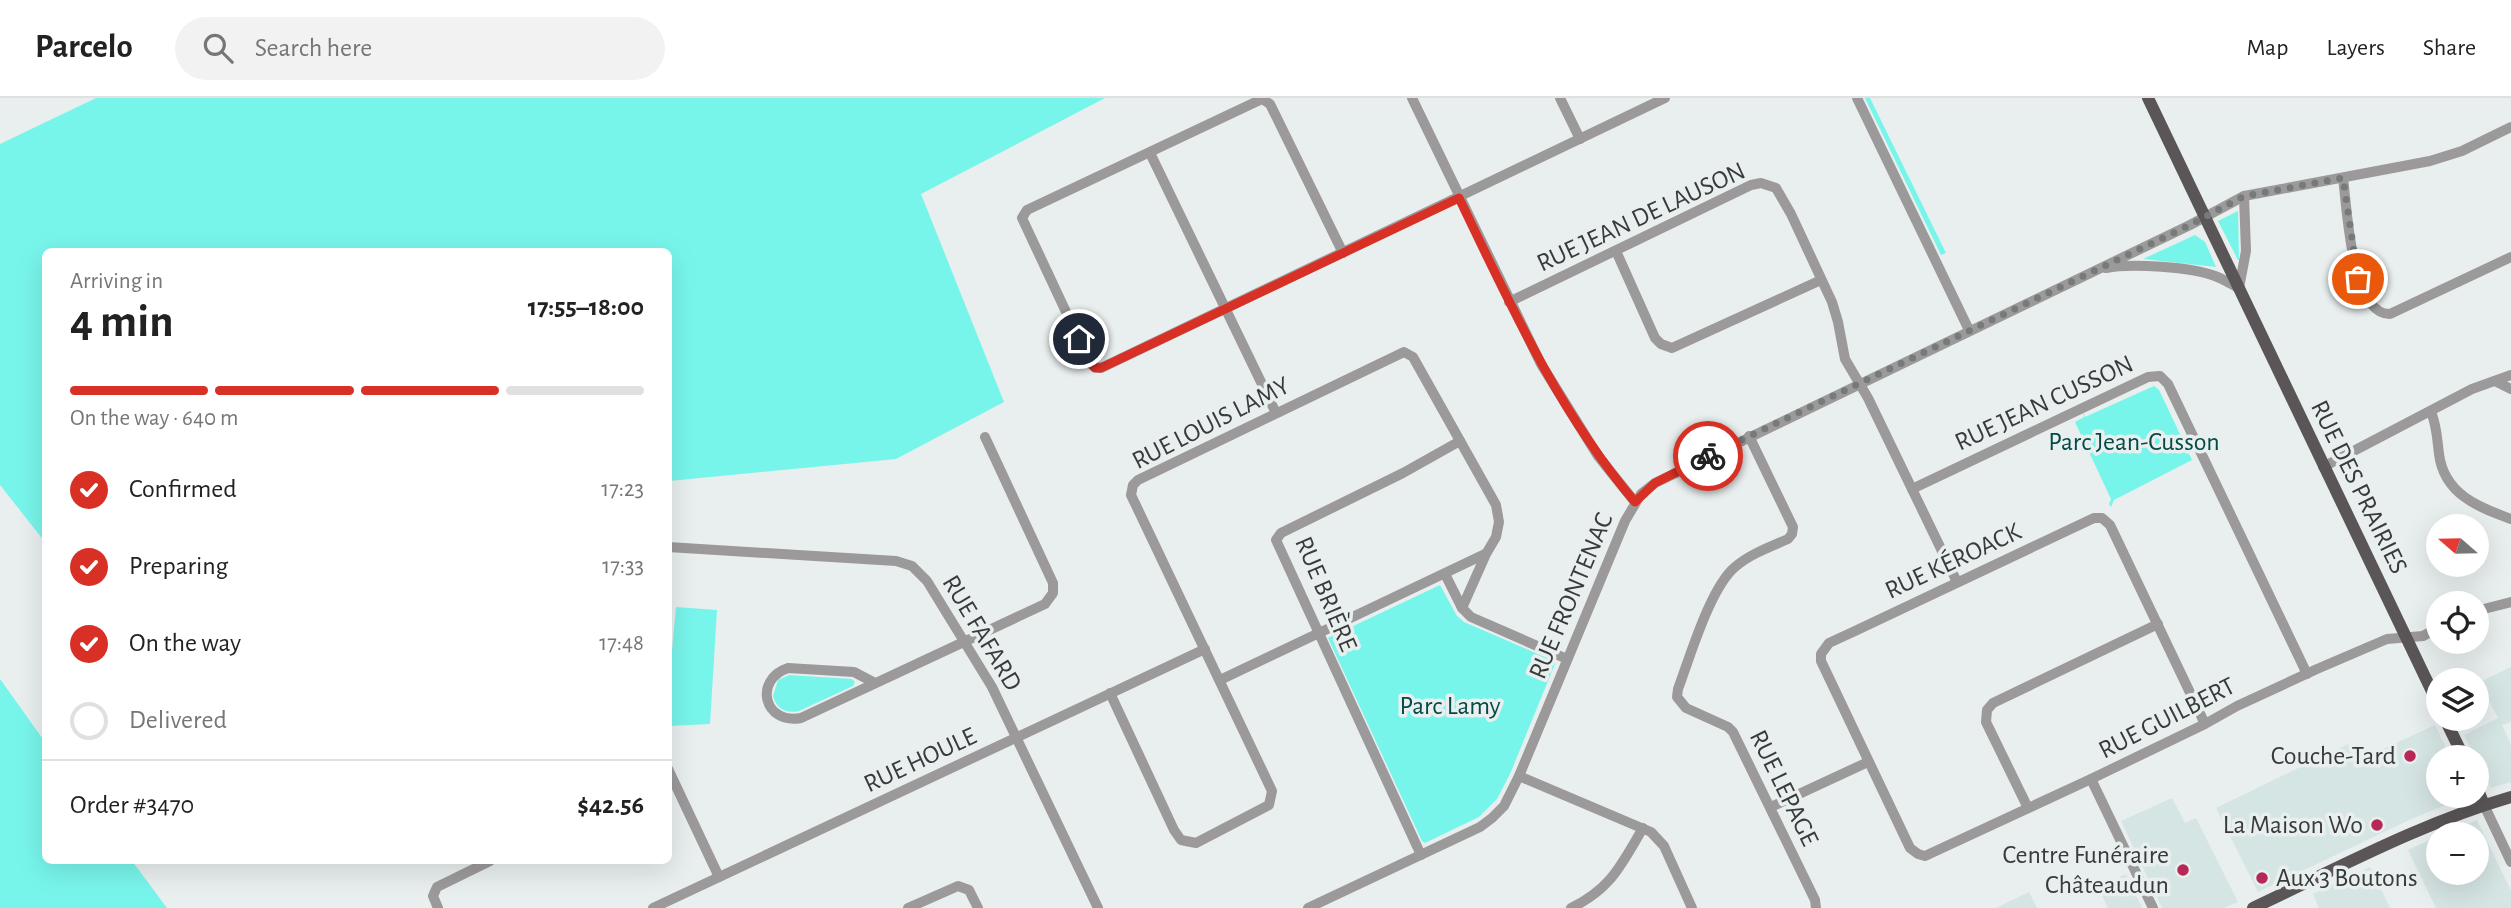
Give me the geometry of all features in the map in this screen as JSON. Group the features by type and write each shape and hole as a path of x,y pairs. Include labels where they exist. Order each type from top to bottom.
{"main road":[{"name":"RUE DES PRAIRIES","path":"2148,98 2426,680"},
{"path":"2489,804 2511,797"},
{"path":"2253,908 2408,835 2476,808"}],"street":[{"path":"1412,98 1535,355 1602,463 1635,502"},
{"path":"1560,98 1580,139"},
{"path":"1343,253 1270,104 1265,100 1259,100 1027,210 1022,215 1027,231 1090,363 1095,368 1105,366 1226,309 1459,198 1665,98"},
{"path":"1857,98 1969,330"},
{"name":"RUE FRONTENAC","path":"1308,908 1492,818 1507,802 1619,534 1635,502 1646,489 1661,479 2244,196 2440,159 2511,127"},
{"path":"1150,153 1276,413"},
{"path":"2343,178 2356,270 2376,311 2390,314 2511,257"},
{"name":"RUE JEAN DE LAUSON","path":"1509,302 1751,185 1764,183 1773,186 1780,193 1836,313 1845,359 1868,398 1956,582"},
{"path":"2096,270 2131,266 2202,272 2239,288 2246,251 2244,196"},
{"path":"1616,251 1655,338 1661,344 1672,348 1821,280"},
{"name":"RUE LOUIS LAMY","path":"1110,694 1181,840 1190,844 1265,809 1272,798 1272,791 1132,495 1132,488 1138,480 1404,352 1413,357 1496,505 1498,532 1462,608"},
{"path":"2323,467 2472,389 2511,375"},
{"name":"RUE JEAN CUSSON","path":"1912,489 2148,377 2160,376 2168,384 2307,674"},
{"path":"2495,381 2511,389"},
{"path":"2431,412 2437,425 2441,465 2453,487 2473,504 2511,519"},
{"name":"RUE LEPAGE","path":"1749,436 1793,527 1792,534 1788,539 1741,562 1724,579 1705,621 1677,697 1686,708 1728,727 1733,732 1815,900 1816,908"},
{"path":"875,683 849,671 788,668 773,676 769,683 767,700 776,714 792,720 801,718 1045,604 1053,593 1053,583 985,437"},
{"name":"RUE BRIÈRE","path":"1421,855 1276,544 1278,535 1403,473 1460,441"},
{"name":"RUE KÉROACK","path":"1918,854 1910,848 1868,762 1821,661 1822,651 1829,643 2094,518 2102,518 2110,525 2205,724"},
{"name":"RUE FAFARD","path":"672,547 896,561 916,569 927,580 992,687 1098,908"},
{"path":"1220,680 1486,554"},
{"path":"1445,574 1462,608 1476,620 1567,659"},
{"path":"2489,608 2511,602"},
{"path":"2028,808 1985,720 1989,708 1993,703 2158,624"},
{"name":"RUE GUILBERT","path":"1918,854 1929,855 2238,706 2387,639 2426,634"},
{"name":"RUE HOULE","path":"653,908 1205,649"},
{"path":"1771,807 1868,762"},
{"path":"1519,776 1643,828 1660,841 1692,908"},
{"path":"2091,779 2153,908"},
{"path":"672,780 719,877"},
{"path":"2485,808 2511,862"},
{"path":"1571,908 1593,897 1604,887 1643,828"},
{"path":"438,908 433,896 439,885 484,864"},
{"path":"908,908 958,886 969,890 978,908"}],"shaded area":[{"path":"2511,667 2511,722 2502,725 2511,745 2511,782 2491,788 2489,745 2469,745 2464,735 2472,731 2489,731 2489,722 2498,718 2489,700 2489,678"},
{"path":"2426,729 2438,731 2445,745 2426,745 2426,808 2438,808 2258,892 2216,808 2348,744 2357,761"},
{"path":"2172,798 2185,823 2196,818 2238,902 2224,908 2162,908 2121,821"},
{"path":"2426,842 2426,885 2489,885 2489,845 2511,891 2511,908 2436,908 2408,850"},
{"path":"2370,867 2390,908 2319,908 2313,894"},
{"path":"2126,874 2142,908 2108,908 2098,887"},
{"path":"2029,892 2037,908 1996,908"}],"green space":[{"path":"96,98 1105,98 921,194 1004,402 896,459 672,481 672,248 42,248 42,538 0,485 0,144"},
{"path":"1865,98 1870,98 1946,253 1941,255"},
{"path":"2238,211 2239,260 2218,221"},
{"path":"2195,235 2205,242 2216,267 2143,259"},
{"name":"Parc Jean-Cusson","path":"2154,386 2159,390 2188,451 2198,446 2188,452 2192,460 2114,500 2111,507 2111,499 2075,422 2084,417 2081,409 2085,417"},
{"name":"Parc Lamy","path":"1440,585 1457,616 1464,622 1554,661 1555,664 1497,799 1479,817 1425,843 1328,638"},
{"path":"676,607 717,610 710,724 672,726 672,651"},
{"path":"789,675 852,679 855,682 853,686 799,711 790,712 783,710 773,696 778,680"},
{"path":"0,679 42,738 42,864 134,864 167,908 0,908"}],"way so far":[{"path":"1708,456 2190,225 2244,196 2343,178 2358,279"}],"place":[{"name":"Couche-Tard","path":"2410,756"},
{"name":"La Maison Wo","path":"2377,825"},
{"name":"Centre Funéraire Châteaudun","path":"2183,870"},
{"name":"Aux 3 Boutons","path":"2262,878"}],"route":[{"path":"1079,339 1090,363 1095,368 1101,368 1459,198 1541,364 1589,443 1635,502 1655,483 1708,456"}]}
